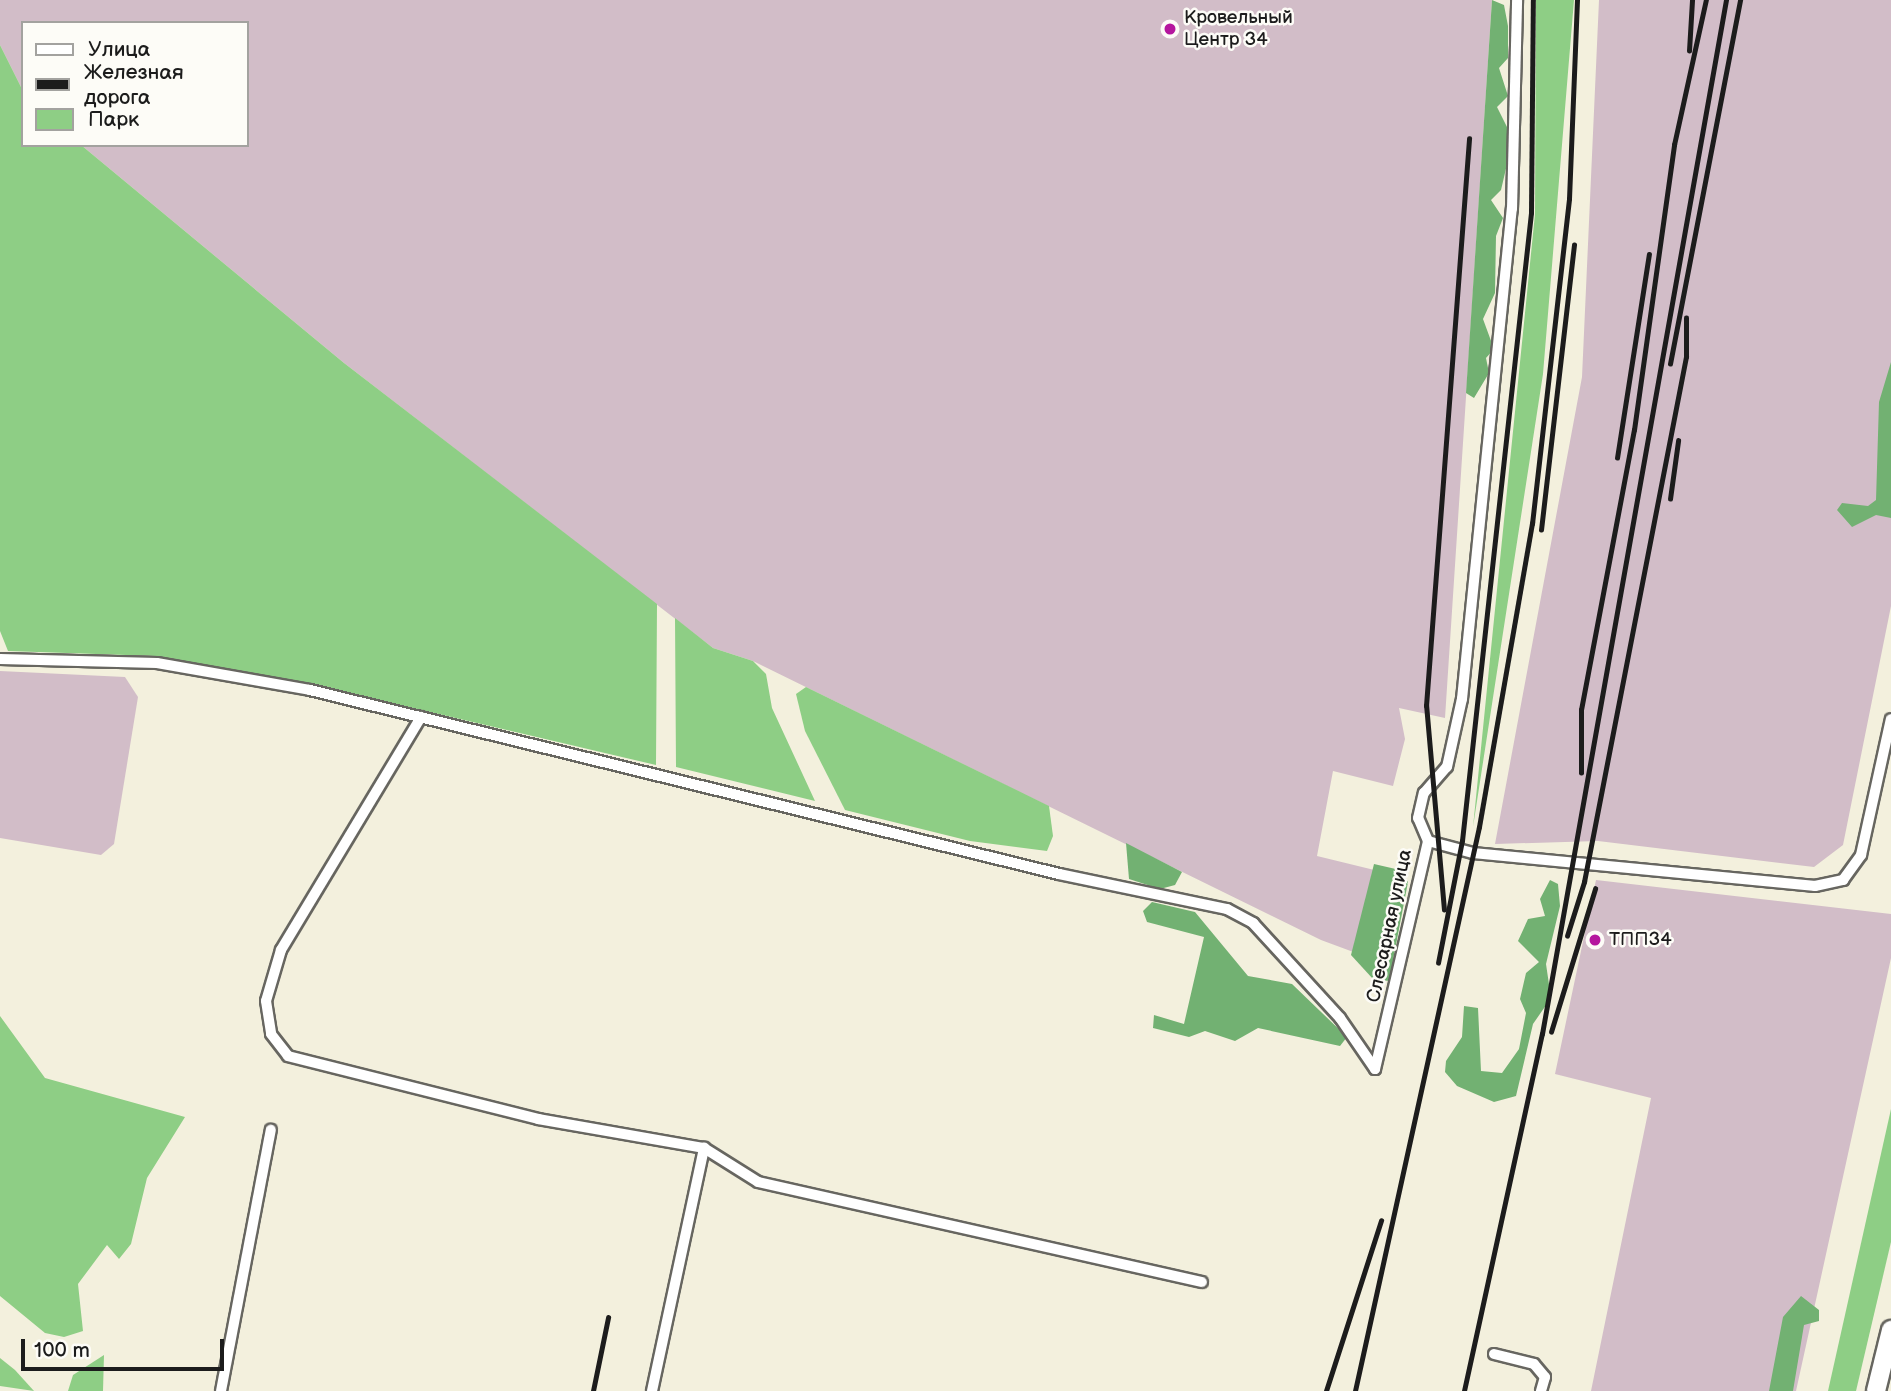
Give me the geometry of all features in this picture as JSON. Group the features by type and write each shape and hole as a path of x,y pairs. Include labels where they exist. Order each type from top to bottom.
{"main road":[{"path":"1876,1391 1891,1330"}],"street":[{"name":"Слесарная улица","path":"421,716 1059,874 1227,909 1270,942 1340,1018 1375,1069 1428,841 1418,818 1424,793 1447,767 1462,699 1512,209 1517,0"},
{"path":"0,659 157,663 421,716 281,950 265,1001 271,1034 288,1056 538,1119 704,1148 758,1182 1202,1282"},
{"path":"1428,841 1473,853 1815,886 1843,880 1861,855 1891,719"},
{"path":"221,1391 271,1130"},
{"path":"652,1391 704,1148"},
{"path":"1494,1354 1534,1364 1545,1377 1541,1391"}],"shaded area":[{"path":"0,0 1492,0 1445,718 1399,708 1405,739 1393,786 1333,771 1317,856 1403,877 1383,963 1321,940 753,661 713,648 344,363 83,147 248,147 248,21 21,21 21,87 0,45"},
{"path":"1599,0 1891,0 1891,606 1843,845 1814,867 1598,841 1495,844 1582,377"},
{"path":"0,671 125,677 138,697 114,844 101,855 0,838"},
{"path":"1596,880 1891,914 1891,958 1796,1391 1591,1391 1651,1098 1555,1074"}],"green space":[{"path":"1492,0 1504,5 1508,26 1508,58 1499,68 1508,96 1497,107 1509,131 1508,160 1501,190 1491,200 1503,218 1496,236 1495,293 1483,319 1494,349 1486,358 1489,373 1474,398 1466,393"},
{"path":"1536,0 1574,0 1543,374 1473,827 1535,214"},
{"path":"0,45 21,87 21,147 83,147 344,363 657,604 656,765 323,687 155,656 8,651 0,631"},
{"path":"1891,362 1891,518 1876,515 1852,527 1837,510 1842,503 1868,506 1876,500 1879,402"},
{"path":"675,618 713,648 753,661 766,674 772,708 815,801 676,767"},
{"path":"806,687 1049,806 1053,836 1047,851 970,841 845,810 805,731 796,694"},
{"path":"1126,843 1182,872 1175,885 1160,889 1129,879"},
{"path":"1374,864 1400,870 1408,882 1389,981 1373,979 1351,955"},
{"path":"1550,880 1558,884 1560,906 1546,964 1551,998 1533,1024 1516,1096 1494,1102 1457,1086 1445,1072 1446,1061 1462,1037 1464,1006 1478,1008 1481,1071 1502,1073 1519,1049 1526,1013 1520,999 1526,973 1539,962 1518,941 1528,919 1545,916 1540,899"},
{"path":"1152,902 1195,912 1248,976 1292,984 1347,1037 1340,1046 1258,1028 1235,1041 1205,1031 1189,1037 1153,1028 1154,1015 1184,1024 1204,937 1147,922 1143,911"},
{"path":"0,1016 45,1078 185,1117 147,1178 131,1244 119,1259 107,1245 78,1284 83,1331 64,1337 45,1333 0,1296"},
{"path":"1891,1109 1891,1242 1856,1391 1828,1391"},
{"path":"1801,1296 1819,1310 1819,1321 1804,1325 1793,1391 1769,1391 1783,1317"},
{"path":"104,1355 103,1391 68,1391 73,1375"},
{"path":"0,1358 15,1370 34,1391 0,1386"}],"railway":[{"path":"1438,963 1462,841 1531,213 1533,0"},
{"path":"1355,1391 1479,827 1532,524 1569,199 1577,0"},
{"path":"1689,51 1692,0"},
{"path":"1581,773 1581,710 1634,430 1674,145 1706,0"},
{"path":"1464,1391 1542,1034 1726,0"},
{"path":"1670,364 1740,0"},
{"path":"1444,910 1426,706 1469,139"},
{"path":"1541,530 1574,245"},
{"path":"1617,458 1649,254"},
{"path":"1567,936 1584,882 1686,357 1686,318"},
{"path":"1670,499 1678,441"},
{"path":"1551,1032 1595,889"},
{"path":"1326,1391 1381,1221"},
{"path":"593,1391 608,1318"}],"place":[{"name":"Кровельный Центр 34","path":"1170,29"},
{"name":"ТПП34","path":"1595,940"}]}
